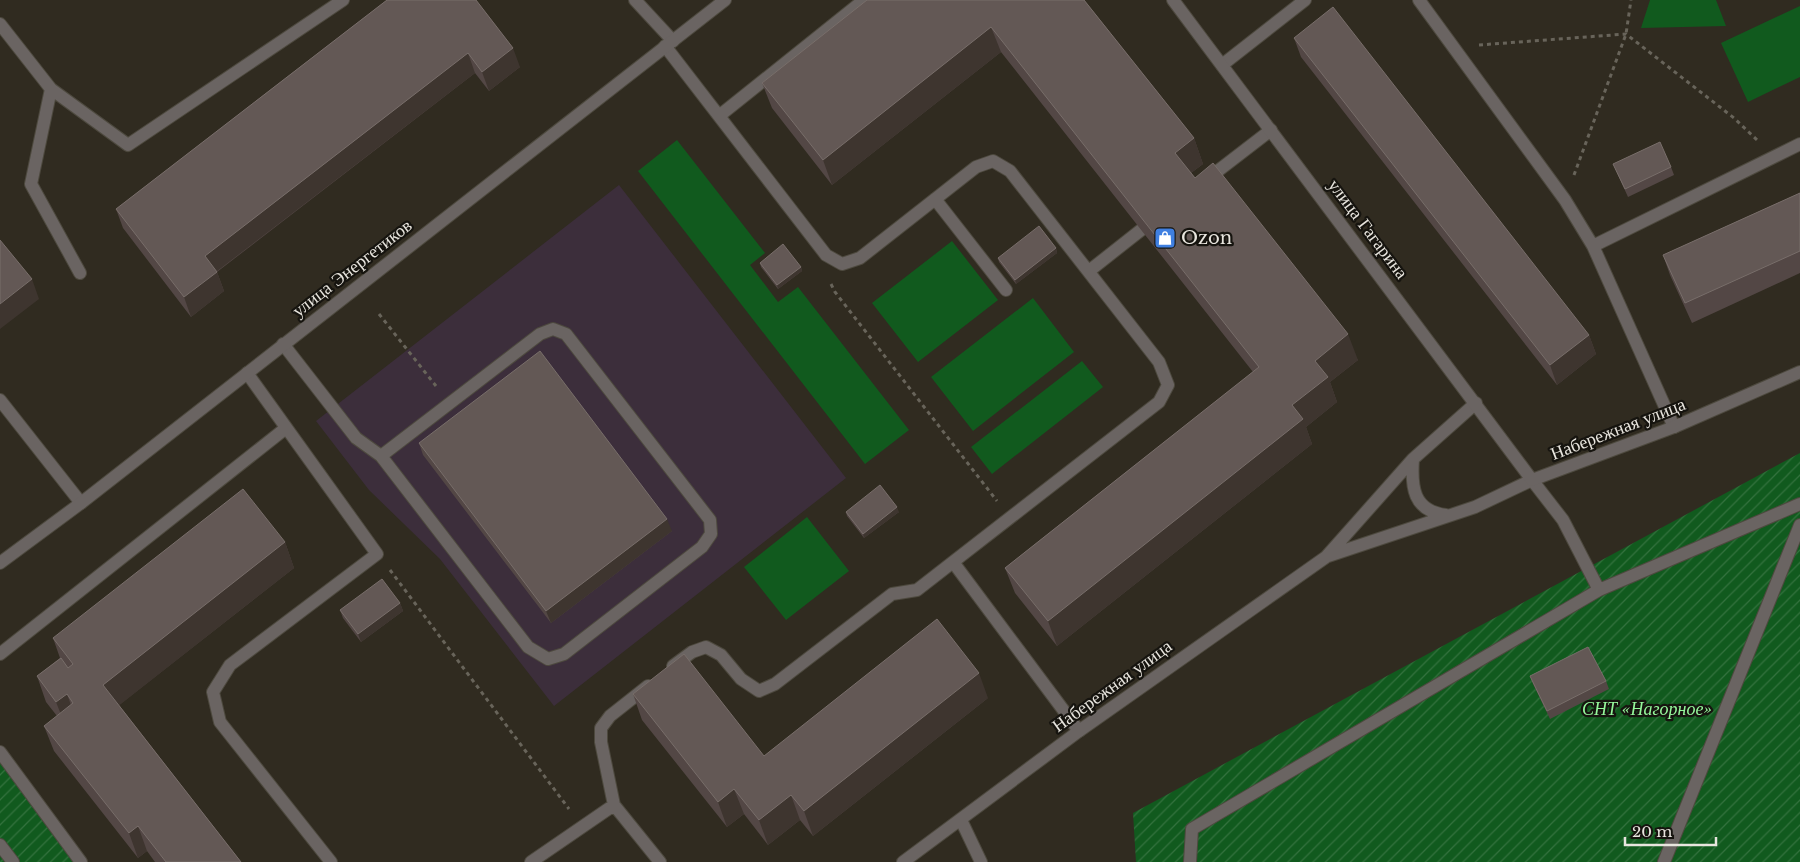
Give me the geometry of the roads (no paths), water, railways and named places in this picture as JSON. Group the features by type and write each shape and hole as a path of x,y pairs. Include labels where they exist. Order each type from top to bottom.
{"street":[{"path":"0,24 51,89 128,144 343,0"},
{"path":"635,0 669,44 719,116 826,255 842,264 860,258 976,167 993,161 1010,170 1089,271 1159,362 1168,386 1159,402 917,590 892,594 775,684 758,691 741,679 721,655 706,647 692,652 610,716 602,728 601,742 614,805 660,862"},
{"name":"улица Энергетиков","path":"0,563 80,503 725,0"},
{"path":"719,116 864,0"},
{"name":"улица Гагарина","path":"1172,0 1563,520 1599,590"},
{"path":"1222,65 1305,0"},
{"path":"1419,0 1565,200 1594,246 1674,427"},
{"path":"51,89 31,184 80,273"},
{"path":"1194,190 1271,130"},
{"path":"1594,246 1800,144"},
{"path":"935,199 1006,290"},
{"path":"1089,271 1141,230"},
{"path":"283,344 356,438 382,456 528,647 548,659 564,654 702,547 711,534 710,520 566,334 553,329 540,334 382,456"},
{"path":"247,372 377,554 230,666 213,692 220,722 331,862"},
{"name":"Набережная улица","path":"1326,557 1475,507 1532,480 1674,427 1800,372"},
{"path":"0,400 80,503"},
{"name":"Набережная улица","path":"903,862 1079,731 1326,557 1412,459 1476,403"},
{"path":"0,654 286,428"},
{"path":"1412,459 1411,480 1423,507 1434,513 1447,515"},
{"path":"1190,862 1192,828 1599,590 1800,504"},
{"path":"1664,862 1800,525"},
{"path":"953,562 1079,731"},
{"path":"0,752 81,862"},
{"path":"531,862 614,805"},
{"path":"961,820 979,861"},
{"path":"0,845 13,862"}],"place":[{"name":"Ozon","path":"1165,238"}],"park label":[{"name":"СНТ «Нагорное»","path":"1647,709"}]}
